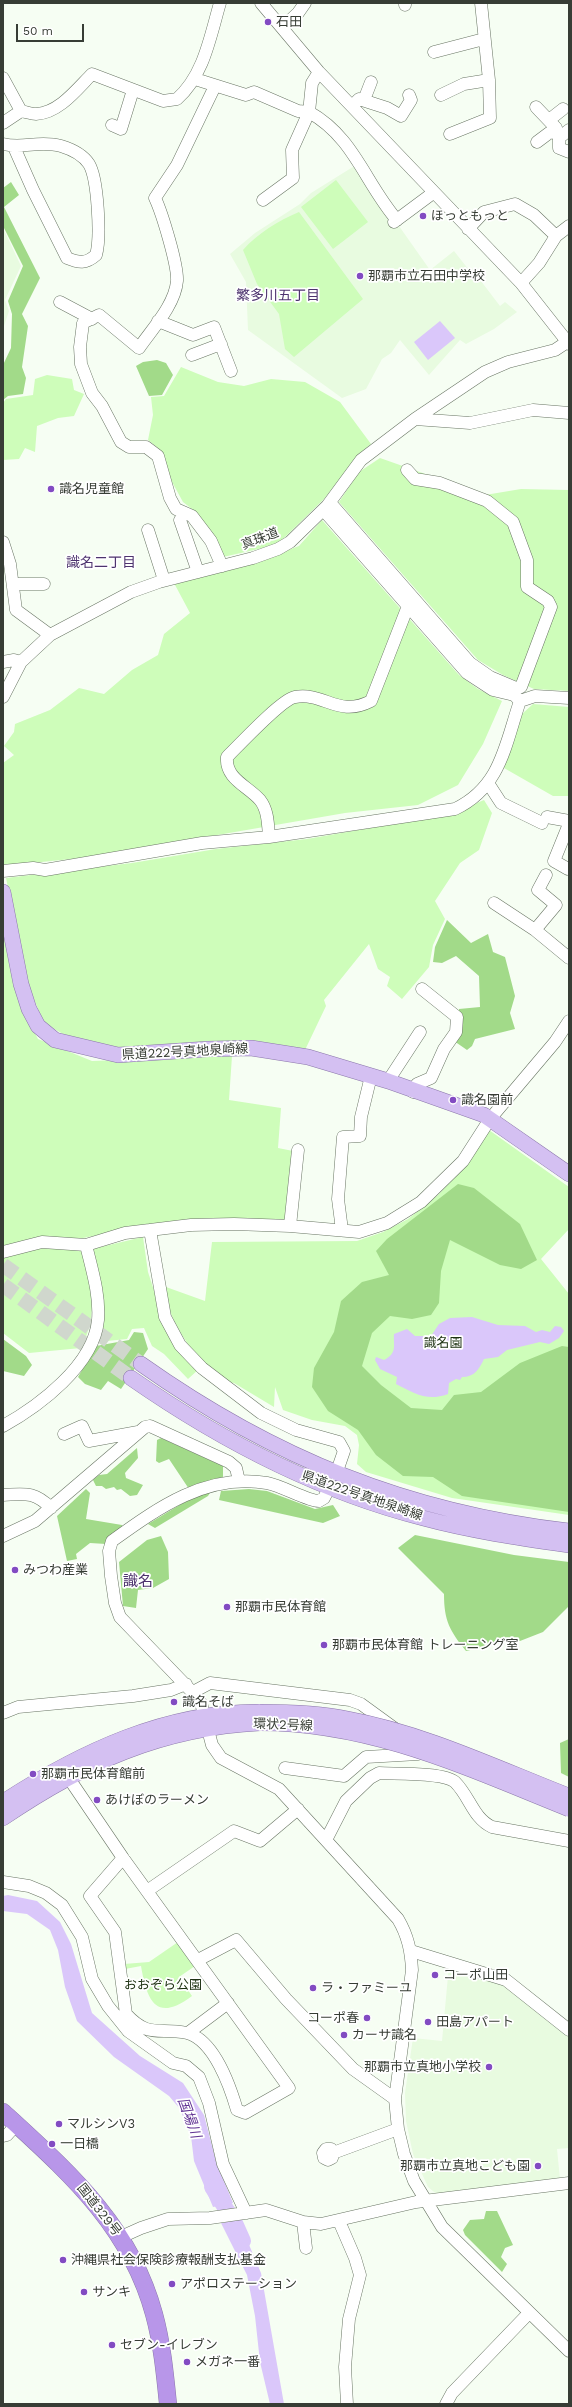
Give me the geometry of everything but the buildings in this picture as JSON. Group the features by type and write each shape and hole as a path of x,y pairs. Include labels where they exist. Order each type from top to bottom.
{"highway":[{"name":"国道329号","path":"3,2112 80,2184 98,2205 120,2237 142,2278 154,2314 163,2359 168,2404"}],"main road":[{"name":"県道222号真地泉崎線","path":"3,892 21,984 29,1009 38,1026 55,1040 118,1055 208,1048 268,1050 308,1057 388,1081 413,1092 490,1118 569,1174"},
{"name":"県道222号真地泉崎線","path":"140,1364 227,1421 298,1458 336,1474 399,1496 463,1514 569,1531"},
{"name":"県道222号真地泉崎線","path":"131,1378 188,1417 229,1440 329,1488 396,1511 450,1525 569,1545"},
{"name":"環状2号線","path":"3,1802 64,1765 116,1740 166,1725 260,1718 329,1716 386,1728 425,1740 569,1796"},
{"name":"環状2号線","path":"260,1718 333,1728 390,1741 458,1764 569,1808"},
{"name":"環状2号線","path":"3,1818 68,1777 110,1756 147,1742 206,1723"}],"street":[{"path":"3,123 21,111 36,114 50,111 68,99 92,74 164,101 177,99 195,78 213,30 220,3"},
{"path":"261,3 319,72 433,193 521,283 568,343"},
{"path":"282,28 298,13 305,3"},
{"path":"450,134 490,118 489,80 481,3"},
{"path":"434,52 484,39"},
{"path":"263,200 293,178 292,150 309,112 312,83 319,72"},
{"path":"195,78 215,86 246,95 254,92 298,111 309,112 324,121 336,132 356,157 380,199 396,221 433,193"},
{"path":"441,95 464,84 489,80"},
{"path":"364,100 371,82"},
{"path":"215,86 177,165 155,198 167,234 177,281 169,302 139,348 99,316 83,323 80,347 81,364 92,394 102,406 121,442 129,447 146,447 158,456 170,498 176,508 192,516 211,541 222,566"},
{"path":"5,87 21,111"},
{"path":"112,125 121,128 133,90"},
{"path":"352,106 359,99 364,100 388,108 401,116 411,100 409,95"},
{"path":"536,107 556,128 559,148 569,152"},
{"path":"549,120 563,109"},
{"path":"537,142 549,133 557,135 569,130"},
{"path":"36,143 61,146 78,153 89,164 93,175 99,232 96,255 90,261 78,263 67,258 9,146 36,143"},
{"path":"468,229 484,212 515,204 534,215 556,236"},
{"path":"521,283 539,263 556,236 569,226"},
{"path":"60,302 92,319"},
{"path":"158,321 192,335 214,327 231,371"},
{"name":"真珠道","path":"3,697 21,662 50,635 131,592 164,580 222,566 278,549 290,542 327,506 360,460 415,419 471,380 496,367 555,350 568,343"},
{"path":"192,355 221,344"},
{"path":"415,419 470,422 533,410 569,413"},
{"path":"3,871 33,868 44,870 202,843 269,837 455,809 470,802 483,790 498,767 517,695 551,607 548,601 527,587 527,560 516,526 495,506 487,501 440,483 415,479 407,470"},
{"path":"517,695 470,663 333,506 327,506 326,513 467,673 493,690 517,695 569,698"},
{"path":"180,520 198,572"},
{"path":"148,530 164,580"},
{"path":"3,542 13,584 16,610 50,635"},
{"path":"13,584 44,584"},
{"path":"269,837 267,814 260,801 231,775 226,766 227,757 263,722 294,697 310,696 342,708 361,706 372,701 408,606"},
{"path":"3,662 14,660 21,662"},
{"path":"488,782 501,803 545,820 569,821"},
{"path":"568,869 554,861 569,824"},
{"path":"535,930 556,905 538,890 546,875"},
{"path":"494,903 535,930 569,958"},
{"path":"413,1092 417,1084 431,1078 444,1048 456,1032 456,1017 422,989"},
{"path":"3,1252 42,1242 86,1245 103,1238 150,1230 234,1224 290,1226 359,1232 373,1228 403,1215 421,1202 463,1161 490,1118 555,1042 569,1021"},
{"path":"388,1081 420,1032"},
{"path":"342,1230 338,1199 343,1136 360,1136 361,1117 371,1076"},
{"path":"290,1226 298,1150"},
{"path":"150,1230 165,1317 180,1345 202,1368 261,1413 296,1430 339,1442 344,1451 336,1474"},
{"path":"3,1426 44,1398 77,1369 89,1347 98,1322 98,1298 86,1245"},
{"path":"64,1434 82,1426 89,1441 138,1432"},
{"path":"3,1536 35,1521 138,1432 150,1426 229,1462 236,1468 238,1481"},
{"path":"329,1488 324,1498 316,1501 272,1484 238,1481 214,1484 195,1490 112,1541 110,1547 115,1603 120,1617 189,1688 201,1703 212,1745 224,1761 271,1783 298,1809 398,1919 406,1932 411,1951 410,1993 395,2099 398,2129 404,2154 425,2201 453,2238 569,2352"},
{"path":"3,1496 30,1494 43,1500 51,1508"},
{"path":"4,1710 18,1707 133,1696 189,1688 210,1683 350,1700 361,1704 420,1745 418,1754 366,1757 344,1776 285,1768"},
{"path":"326,1840 346,1801 370,1778 379,1774 438,1776 455,1782 482,1822 492,1827 569,1841"},
{"path":"68,1777 123,1858 289,2088 245,2113 237,2110 231,2087 207,2045 188,2034 145,2030 135,2024 126,2014 115,1932 90,1896 123,1858"},
{"path":"148,1891 234,1830 260,1841 298,1809"},
{"path":"3,1882 29,1886 46,1893 62,1905 82,1937 92,1979 108,2006 128,2031 173,2063 186,2066 200,2077 209,2103 223,2164 246,2213"},
{"path":"198,1960 236,1940 286,1999 353,2069 395,2099"},
{"path":"411,1951 506,1980 569,2030"},
{"path":"188,2034 228,2003"},
{"path":"3,2136 7,2135 16,2125"},
{"path":"333,2153 398,2129"},
{"path":"120,2237 168,2219 210,2218 266,2210 303,2222 321,2224 425,2201 569,2183"},
{"path":"339,2221 355,2258 360,2275 349,2319 345,2367 347,2404"},
{"path":"303,2222 306,2248"},
{"path":"446,2404 452,2394 529,2313"}],"shaded area":[{"name":"那覇市立石田中学校","path":"356,165 430,270 454,251 469,270 471,268 500,306 505,302 517,312 494,329 466,344 460,340 429,375 400,340 391,353 382,359 366,389 342,398 248,330 246,282 230,254 255,233 300,204 311,193"},
{"path":"3,228 21,266 5,300 9,311 3,329"},
{"name":"那覇市立真地小学校","path":"449,1965 503,1983 569,2035 569,2148 557,2149 560,2179 439,2196 428,2187 413,2154 406,2121 405,2093 413,2038 442,2041"}],"green space":[{"path":"336,180 368,222 333,249 301,207"},
{"path":"11,182 19,195 4,207 40,278 22,314 28,326 22,367 26,378 23,394 8,396 3,400 3,365 11,348 12,314 8,301 23,266 3,226 3,188"},
{"path":"299,212 363,299 294,357 285,349 279,314 257,284 243,250 255,238 269,228"},
{"path":"157,360 166,363 173,375 162,395 149,396 136,366 143,362"},
{"path":"181,367 218,382 244,386 271,379 305,382 340,402 371,444 359,454 324,499 283,539 272,546 223,557 212,536 192,509 183,502 166,471 158,448 148,440 153,415 151,397 164,396"},
{"path":"47,375 72,379 74,390 84,394 74,416 58,418 37,426 35,452 25,448 19,459 3,460 3,403 6,399 33,395 35,379"},
{"path":"380,458 485,495 521,489 569,490 569,691 534,689 503,675 478,660 339,502 359,472"},
{"path":"322,520 459,675 478,689 502,701 483,744 458,785 418,805 345,813 90,857 3,866 3,763 14,755 4,746 14,732 15,724 50,710 79,688 104,694 132,670 158,655 164,634 190,613 174,583 238,568 299,546"},
{"path":"533,704 569,707 569,796 553,796 504,768 522,714"},
{"path":"484,800 492,813 479,850 460,863 435,901 445,919 433,945 429,967 402,999 387,986 390,977 378,969 369,944 324,1000 326,1006 305,1050 114,1051 75,1041 44,1023 28,985 6,878 132,863 216,849 307,839 450,814"},
{"path":"3,919 20,1005 38,1039 92,1061 232,1056 229,1100 281,1108 278,1148 293,1151 287,1220 151,1225 67,1241 33,1238 3,1247"},
{"path":"447,920 471,943 488,934 493,952 505,957 515,996 510,1013 515,1029 475,1039 472,1046 467,1050 454,1041 459,1029 459,1009 480,1007 479,976 456,956 442,963 433,962 435,947"},
{"name":"識名園","path":"489,1130 569,1187 569,1229 541,1259 569,1294 569,1515 452,1498 366,1472 357,1464 359,1445 357,1435 345,1426 312,1420 283,1410 275,1387 274,1407 234,1383 224,1380 213,1373 203,1364 185,1340 168,1306 166,1287 205,1301 212,1242 357,1241 383,1232 408,1219 438,1195 463,1168"},
{"path":"458,1184 474,1188 520,1224 537,1260 521,1269 500,1265 450,1240 441,1271 439,1303 431,1315 412,1319 390,1316 372,1333 362,1366 381,1385 411,1408 442,1410 454,1395 481,1392 520,1363 562,1346 569,1347 569,1512 462,1496 433,1477 403,1476 376,1455 358,1430 328,1411 312,1387 314,1368 334,1332 341,1301 362,1282 389,1275 376,1251 387,1239"},
{"path":"143,1237 148,1272 160,1309 199,1369 188,1379 164,1354 152,1346 144,1328 132,1329 127,1339 97,1342 92,1249"},
{"path":"47,1245 84,1248 92,1299 90,1323 87,1335 81,1348 29,1353 3,1333 3,1258"},
{"path":"134,1332 143,1333 148,1349 121,1389 108,1381 101,1390 85,1384 78,1377 96,1346 129,1340"},
{"path":"3,1339 26,1356 32,1365 24,1376 3,1371"},
{"path":"161,1438 223,1466 223,1477 189,1489 169,1459 159,1463 156,1461 157,1440"},
{"path":"137,1448 138,1458 125,1473 126,1478 143,1485 137,1495 130,1496 121,1489 117,1490 114,1487 106,1489 102,1486 96,1486 93,1480 99,1475 107,1474"},
{"path":"86,1489 90,1493 86,1519 122,1525 123,1529 106,1544 90,1543 76,1554 77,1559 67,1561 57,1516"},
{"path":"249,1489 267,1491 315,1509 333,1505 340,1516 323,1523 219,1500 221,1491"},
{"path":"211,1491 208,1496 155,1528 148,1524 201,1492"},
{"path":"415,1535 514,1555 569,1562 569,1606 543,1632 520,1641 505,1642 466,1651 449,1625 445,1611 444,1594 398,1548"},
{"path":"161,1536 168,1552 169,1579 153,1588 138,1590 136,1608 123,1606 119,1562 147,1540"},
{"path":"569,1739 569,1777 561,1773 560,1743"},
{"name":"おおぞら公園","path":"178,1942 195,1966 179,1977 192,1996 180,2004 170,2008 162,2008 155,2004 150,1998 146,1989 141,1966 125,1969 124,1964 149,1962"},
{"path":"486,2211 497,2211 513,2245 505,2248 501,2257 507,2264 502,2272 465,2235 463,2230 470,2220 484,2219"}],"water":[{"path":"440,321 455,338 428,360 414,342"},
{"path":"472,1317 498,1325 525,1326 536,1332 542,1330 550,1332 555,1326 561,1327 564,1331 559,1338 549,1344 540,1342 507,1350 498,1357 484,1359 473,1374 462,1377 460,1380 456,1379 449,1383 448,1394 434,1397 421,1395 396,1384 397,1377 380,1369 375,1360 376,1357 384,1360 391,1355 394,1348 394,1334 407,1329 415,1336 426,1336 429,1339 439,1324 450,1318"},
{"path":"8,1895 37,1901 60,1922 71,1944 92,2013 140,2056 183,2083 204,2115 216,2161 233,2203 213,2207 194,2161 191,2136 180,2109 169,2096 114,2057 77,2021 65,1987 58,1950 50,1930 27,1914 3,1911 3,1896"},
{"path":"239,2221 261,2273 284,2404 270,2404 260,2362 255,2316 247,2275 221,2223"}],"waterway":[{"name":"国場川","path":"212,2187 235,2223 243,2241"}],"tunnel":[{"path":"3,1265 141,1364"},
{"path":"3,1285 131,1378"}],"place":[{"name":"石田","path":"268,22"},
{"name":"ほっともっと","path":"423,216"},
{"name":"那覇市立石田中学校","path":"360,276"},
{"name":"識名児童館","path":"51,489"},
{"name":"識名園前","path":"453,1100"},
{"name":"みつわ産業","path":"15,1570"},
{"name":"那覇市民体育館","path":"227,1607"},
{"name":"那覇市民体育館 トレーニング室","path":"324,1645"},
{"name":"識名そば","path":"174,1702"},
{"name":"那覇市民体育館前","path":"33,1774"},
{"name":"あけぼのラーメン","path":"97,1800"},
{"name":"コーポ山田","path":"435,1975"},
{"name":"ラ・ファミーユ","path":"313,1988"},
{"name":"コーポ春","path":"367,2018"},
{"name":"田島アパート","path":"428,2022"},
{"name":"カーサ識名","path":"344,2035"},
{"name":"那覇市立真地小学校","path":"489,2067"},
{"name":"マルシンV3","path":"59,2124"},
{"name":"一日橋","path":"52,2144"},
{"name":"那覇市立真地こども園","path":"538,2166"},
{"name":"沖縄県社会保険診療報酬支払基金","path":"63,2260"},
{"name":"アポロステーション","path":"172,2284"},
{"name":"サンキ","path":"84,2292"},
{"name":"セブン-イレブン","path":"112,2345"},
{"name":"メガネ一番","path":"187,2362"}],"district":[{"name":"繁多川五丁目","path":"278,296"},
{"name":"識名二丁目","path":"101,563"},
{"name":"識名","path":"138,1582"}]}
